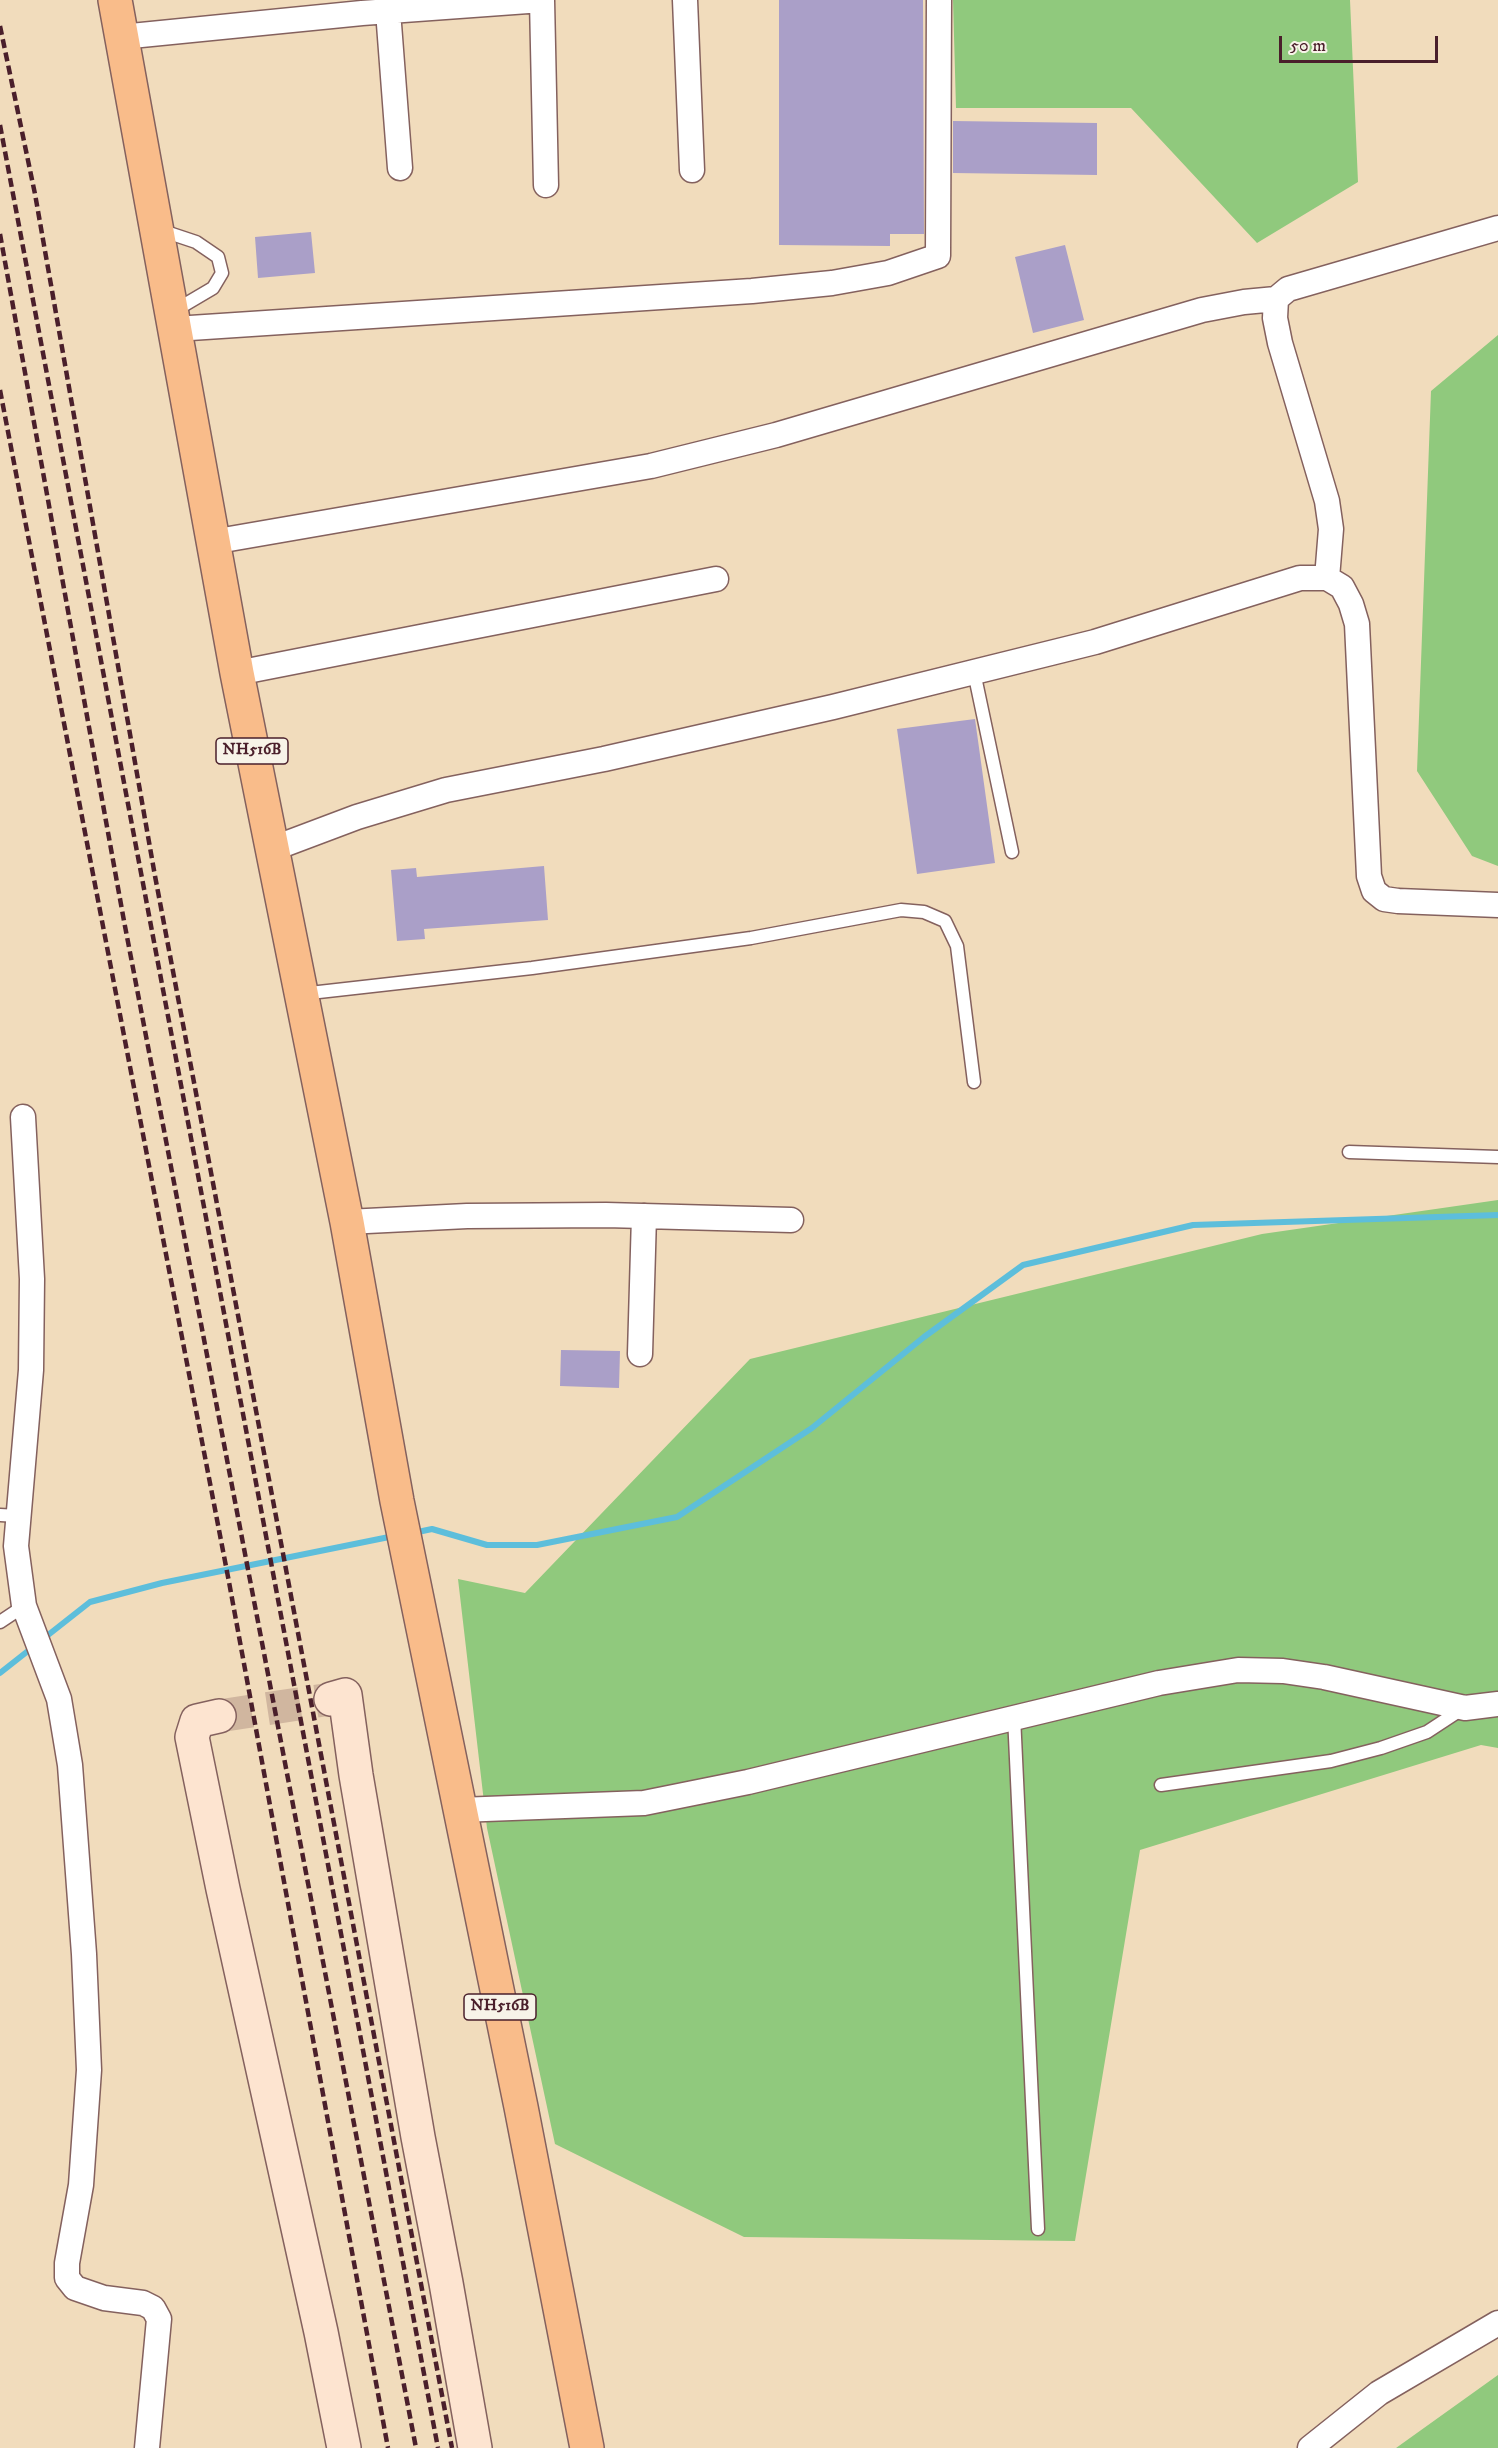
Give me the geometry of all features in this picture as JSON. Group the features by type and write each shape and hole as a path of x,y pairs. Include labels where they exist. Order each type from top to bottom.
{"highway":[{"name":"NH516B","path":"115,0 237,673 347,1222 397,1501 521,2107 587,2448"}],"street":[{"path":"121,37 388,11 542,0 546,185"},
{"path":"685,0 692,170"},
{"path":"173,321 752,291 832,283 888,273 938,256 939,0"},
{"path":"388,11 400,168"},
{"path":"212,542 651,466 776,435 1202,310 1276,299 1287,289 1498,228"},
{"path":"1276,299 1275,318 1280,343 1327,501 1331,529 1327,578"},
{"path":"272,849 357,817 446,790 604,759 833,707 1095,642 1300,578 1327,578 1342,587 1351,604 1356,624 1369,876 1374,891 1384,899 1398,901 1498,905"},
{"path":"237,673 716,579"},
{"path":"23,1117 32,1279 31,1370 9,1516 28,1616 59,1699 70,1765 84,1954 89,2070 81,2186 67,2264 67,2278 75,2288 84,2292 104,2298 143,2303 153,2308 159,2319 147,2448"},
{"path":"347,1222 467,1216 644,1216 791,1220"},
{"path":"640,1354 644,1216"},
{"path":"459,1810 644,1803 748,1782 1014,1716 1159,1683 1238,1670 1283,1671 1324,1677 1465,1708 1498,1704"},
{"path":"331,1699 345,1695 356,1775 418,2137 475,2448"},
{"path":"219,1716 197,1721 192,1737 344,2448"},
{"path":"1310,2448 1379,2393 1498,2323"}],"lane":[{"path":"156,228 196,242 218,257 222,273 213,288 173,321"},
{"path":"974,672 1012,852"},
{"path":"300,994 532,968 740,939 901,910 924,912 945,921 957,946 975,1082"},
{"path":"1349,1152 1498,1157"},
{"path":"0,1622 28,1616"},
{"path":"1161,1785 1331,1761 1381,1748 1427,1732 1465,1708"},
{"path":"1014,1716 1038,2229"}],"green space":[{"path":"953,0 1350,0 1358,182 1257,243 1131,108 956,108"},
{"path":"1498,335 1498,866 1472,856 1417,771 1431,391"},
{"path":"1498,1200 1498,1748 1481,1745 1140,1850 1075,2241 744,2237 555,2144 487,1828 458,1579 525,1593 750,1359 1262,1234"},
{"path":"1498,2375 1498,2448 1396,2448"}],"building":[{"path":"779,0 923,0 924,234 890,234 890,246 779,245"},
{"path":"953,121 1097,123 1097,175 953,173"},
{"path":"311,232 315,273 258,278 255,237"},
{"path":"1065,245 1084,320 1033,333 1015,257"},
{"path":"975,719 995,863 917,874 897,729"},
{"path":"544,866 548,920 424,929 425,939 397,941 391,870 416,868 417,877"},
{"path":"561,1350 620,1351 619,1388 560,1386"}],"waterway":[{"path":"413,1533 432,1529 487,1545 537,1545 677,1517 812,1428 924,1337 1023,1265 1193,1225 1498,1215"},
{"path":"43,1639 90,1602 162,1583 394,1536"},
{"path":"0,1673 33,1647"}],"tunnel":[{"path":"219,1716 331,1699"}],"railway":[{"path":"0,26 35,194 155,876 452,2448"},
{"path":"0,125 438,2448"},
{"path":"0,234 124,921 416,2448"},
{"path":"0,390 229,1582 388,2448"}]}
